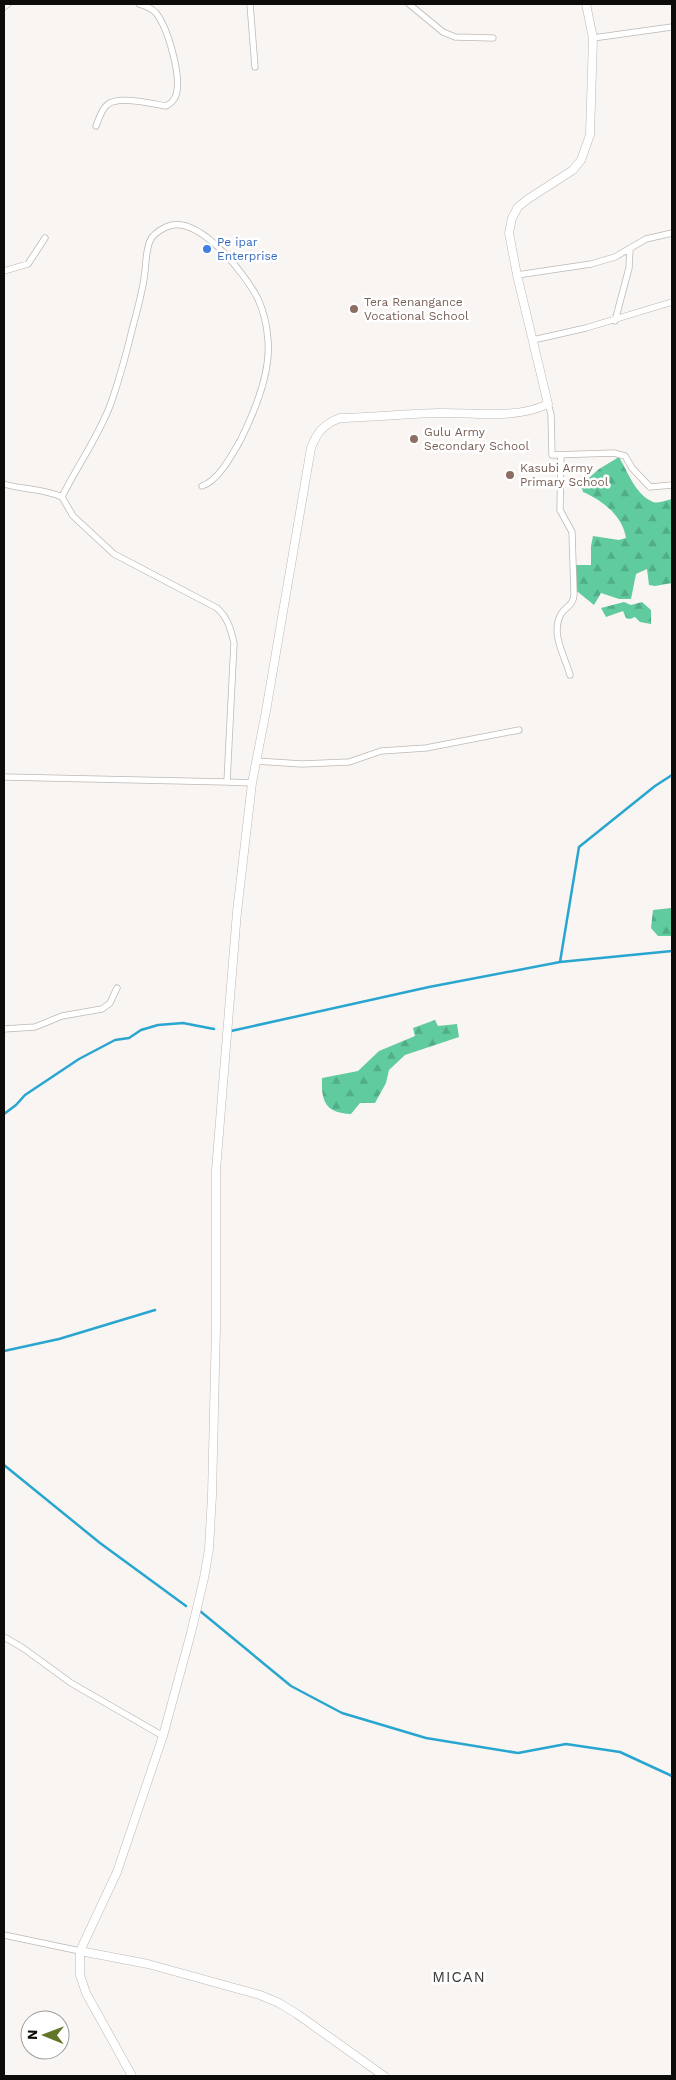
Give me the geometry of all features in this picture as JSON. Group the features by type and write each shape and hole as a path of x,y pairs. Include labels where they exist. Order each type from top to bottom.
{"street":[{"path":"4,7 8,4"},
{"path":"96,126 107,105 113,102 127,101 166,106 174,101 178,87 177,73 162,22 153,7 139,4"},
{"path":"250,4 255,67"},
{"path":"409,4 443,32 455,36 494,38"},
{"path":"586,4 593,38 590,135 581,160 573,170 528,199 518,208 512,218 509,233 517,275 551,414 552,455 622,454 650,487 672,485"},
{"path":"593,38 672,27"},
{"path":"62,497 111,404 133,329 150,241 160,230 170,225 183,226 200,233 233,262 258,300 265,322 268,342 261,389 245,431 229,462 208,484 202,486"},
{"path":"517,275 591,264 615,258 646,240 672,233"},
{"path":"4,271 28,264 45,238"},
{"path":"615,321 629,268 630,249"},
{"path":"533,340 615,321 672,302"},
{"path":"132,2076 86,1993 80,1975 80,1951 117,1872 163,1736 191,1633 209,1548 216,1327 216,1170 237,912 252,783 311,448 315,437 323,427 329,422 340,418 440,413 521,413 536,410 548,404"},
{"path":"561,455 560,510 572,532 574,595 571,605 562,613 556,631 570,676"},
{"path":"4,484 19,489 46,491 62,497 73,516 114,554 217,608 226,618 234,643 227,782"},
{"path":"256,761 302,764 349,762 381,751 426,748 519,730"},
{"path":"4,777 252,783"},
{"path":"4,1029 35,1027 62,1016 102,1009 110,1003 117,988"},
{"path":"4,1638 23,1648 72,1683 163,1736"},
{"path":"4,1935 148,1964 260,1994 297,2014 384,2076"}],"green space":[{"path":"619,457 641,494 653,502 672,499 672,583 655,586 649,585 647,569 636,574 631,599 619,599 601,593 594,605 573,588 572,565 591,565 593,536 619,540 626,538 621,523 616,516 604,504 583,492 581,485 599,469"},
{"path":"624,602 631,605 642,602 651,610 651,624 640,622 635,617 626,618 623,611 606,617 601,608"},
{"path":"672,908 672,936 658,936 651,928 653,910"},
{"path":"435,1020 438,1026 457,1024 459,1037 405,1055 389,1070 386,1083 375,1103 360,1103 351,1114 336,1111 327,1105 324,1100 322,1078 358,1071 379,1051 415,1036 413,1028"}],"waterway":[{"path":"560,962 579,847 655,786 672,775"},
{"path":"231,1031 429,987 560,962 672,951"},
{"path":"4,1114 25,1095 79,1059 115,1040 129,1038 141,1030 158,1025 183,1023 214,1029"},
{"path":"4,1351 59,1339 155,1310"},
{"path":"4,1465 100,1543 186,1606"},
{"path":"200,1611 291,1686 342,1713 426,1738 518,1753 566,1744 620,1752 672,1776"}],"place":[{"name":"Pe ipar Enterprise","path":"207,249"},
{"name":"Tera Renangance Vocational School","path":"354,309"},
{"name":"Gulu Army Secondary School","path":"414,439"},
{"name":"Kasubi Army Primary School","path":"510,475"}],"district":[{"name":"MICAN","path":"459,1977"}]}
